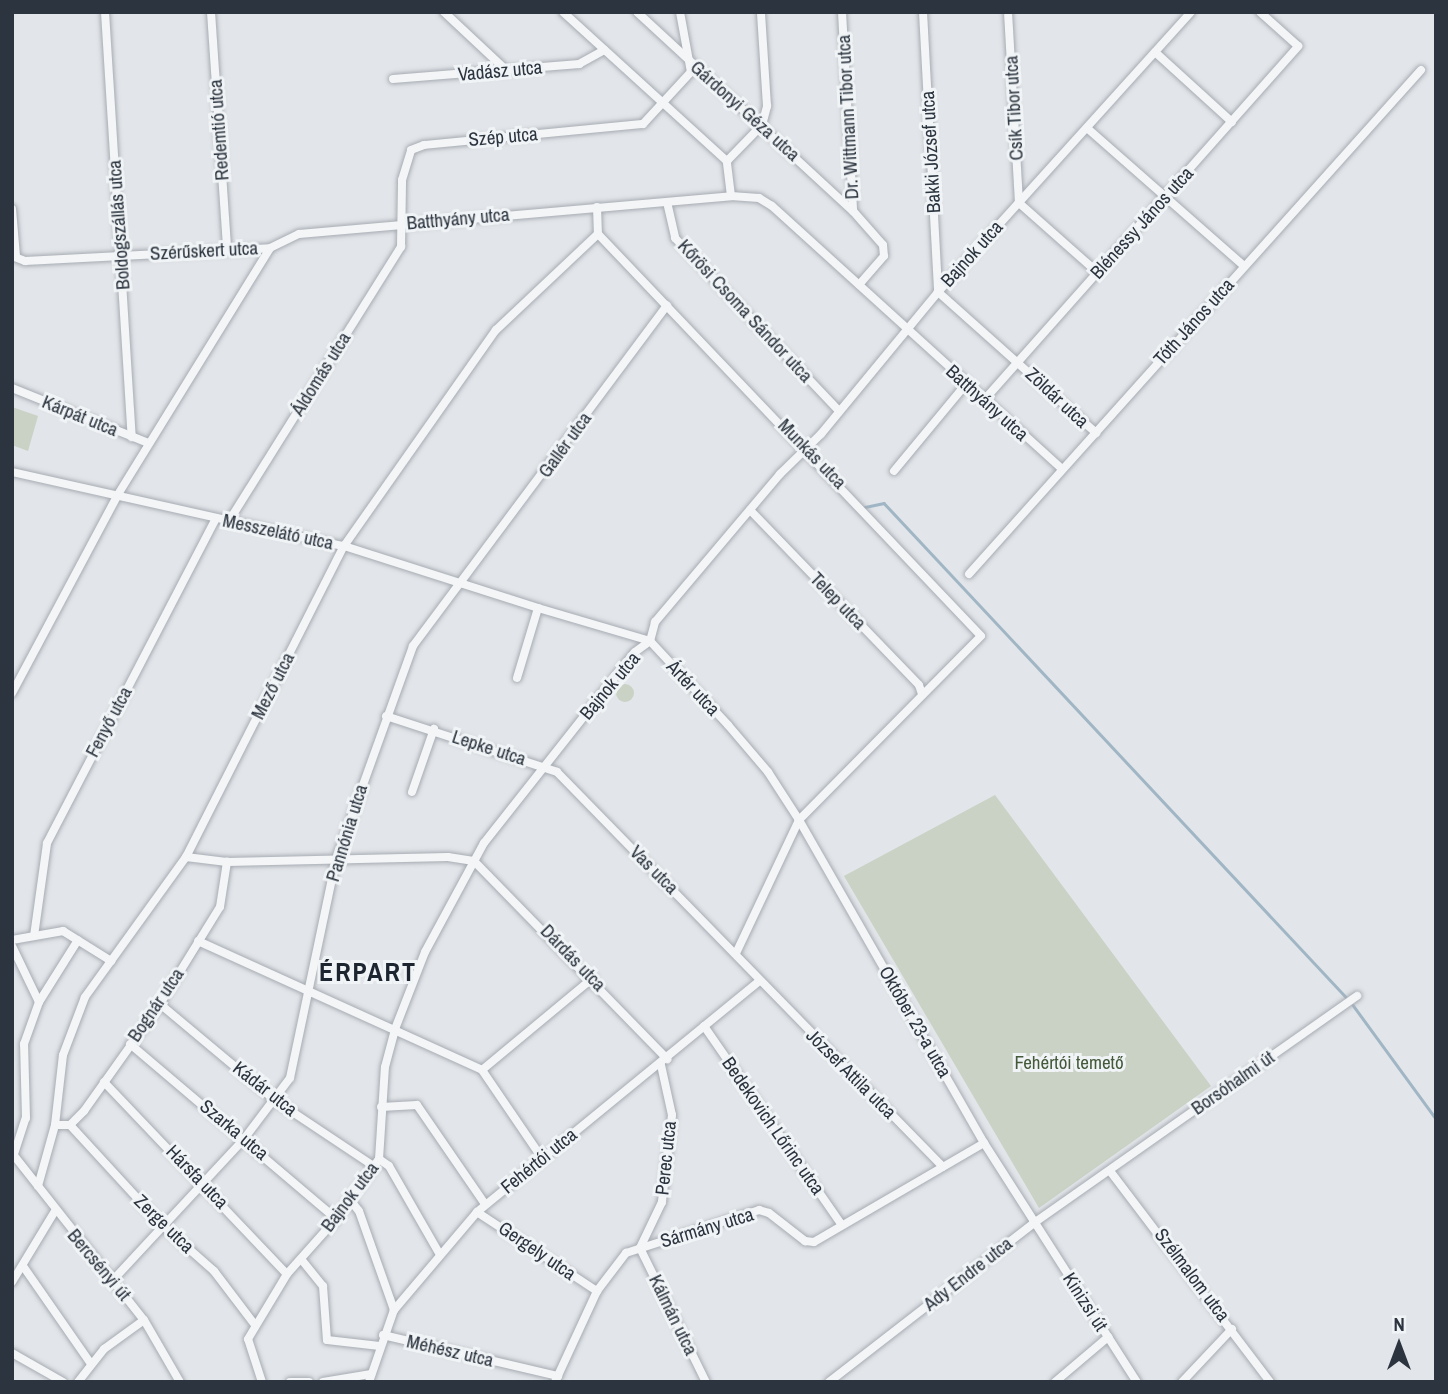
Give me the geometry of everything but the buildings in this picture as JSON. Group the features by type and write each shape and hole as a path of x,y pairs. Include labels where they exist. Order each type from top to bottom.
{"street":[{"name":"Boldogszállás utca","path":"105,12 132,437"},
{"name":"Redemtió utca","path":"211,12 227,248"},
{"path":"444,12 507,71"},
{"path":"563,12 727,161 731,196"},
{"name":"Gárdonyi Géza utca","path":"637,12 853,211"},
{"path":"663,104 691,72 680,12"},
{"path":"727,161 762,125 767,106 761,12"},
{"name":"Dr. Wittmann Tibor utca","path":"842,12 853,211 883,245 884,256 859,285"},
{"name":"Bakki József utca","path":"923,12 938,292"},
{"name":"Csík Tibor utca","path":"1008,12 1019,203"},
{"name":"Bajnok utca","path":"262,1382 248,1347 255,1325 287,1274 336,1219 377,1163 381,1107 395,1029 425,952 474,861 544,766 635,652 650,641 655,622 750,510 807,449 938,292 1191,12"},
{"name":"Blénessy János utca","path":"985,400 1298,46 1260,12"},
{"name":"Vadász utca","path":"393,79 579,64 604,50"},
{"path":"1155,52 1232,122"},
{"name":"Tóth János utca","path":"969,574 1061,468 1096,433 1420,70"},
{"name":"Szép utca","path":"403,224 402,180 411,150 424,145 643,124 663,104"},
{"path":"1087,128 1244,267"},
{"name":"Batthyány utca","path":"270,248 299,234 731,196 759,198 772,206 1061,468"},
{"name":"Kőrösi Csoma Sándor utca","path":"667,202 675,238 839,411"},
{"path":"1019,203 1097,272"},
{"path":"597,207 598,234"},
{"path":"12,209 14,257"},
{"name":"Áldomás utca","path":"229,521 401,247 403,224"},
{"name":"Munkás utca","path":"598,234 979,630 979,643 922,694"},
{"name":"Mező utca","path":"38,1186 55,1125 70,1028 85,997 186,857 344,546 496,330 598,234"},
{"name":"Szérűskert utca","path":"14,257 270,248"},
{"path":"12,693 117,496 270,248"},
{"name":"Zöldár utca","path":"938,292 1096,433"},
{"name":"Gallér utca","path":"463,584 667,305"},
{"path":"894,471 966,384"},
{"name":"Kárpát utca","path":"12,388 148,443"},
{"name":"Messzelátó utca","path":"12,472 344,546 538,608"},
{"name":"Telep utca","path":"750,510 919,685 922,694"},
{"name":"Fenyő utca","path":"34,936 47,843 216,519"},
{"name":"Pannónia utca","path":"113,1280 276,1101 295,1060 336,860 386,716 413,646 463,584"},
{"path":"517,678 538,608 650,641"},
{"name":"Ártér utca","path":"650,641 768,772 799,820"},
{"path":"736,953 799,820 922,694"},
{"name":"Lepke utca","path":"386,716 544,766"},
{"name":"Lepke utca","path":"412,792 434,729"},
{"name":"Vas utca","path":"544,766 557,772 736,953 759,981"},
{"name":"Október 23-a utca","path":"799,820 984,1143 1034,1223"},
{"path":"186,857 227,862 448,857 474,861"},
{"name":"Dárdás utca","path":"474,861 593,978 664,1062"},
{"name":"Bognár utca","path":"69,1125 104,1082 160,1004 220,907 227,862"},
{"path":"12,940 63,931 111,961"},
{"path":"13,1154 26,1118 24,1044 39,1002 78,940"},
{"path":"198,941 482,1070 542,1158"},
{"path":"12,946 39,1002"},
{"path":"482,1070 593,978"},
{"name":"Fehértói utca","path":"370,1378 394,1310 439,1253 477,1212 664,1062 759,981"},
{"name":"József Attila utca","path":"759,981 943,1167"},
{"name":"Borsóhalmi út","path":"1110,1171 1357,996"},
{"name":"Kádár utca","path":"160,1004 276,1101 377,1163 389,1166 439,1253"},
{"name":"Bedekovich Lőrinc utca","path":"704,1026 842,1226"},
{"name":"Szarka utca","path":"130,1044 336,1219"},
{"name":"Perec utca","path":"640,1248 662,1202 672,1115 664,1062"},
{"name":"Hársfa utca","path":"104,1082 287,1274"},
{"path":"381,1107 417,1105 485,1205"},
{"path":"55,1125 69,1125"},
{"name":"Zerge utca","path":"69,1125 163,1226 214,1271 255,1325"},
{"name":"Sármány utca","path":"556,1379 597,1291 626,1253 759,1210 769,1213 805,1241 814,1242 984,1143"},
{"name":"Bercsényi út","path":"13,1154 55,1212 144,1320 180,1382"},
{"name":"Ady Endre utca","path":"829,1382 1034,1223 1110,1171"},
{"name":"Szélmalom utca","path":"1110,1171 1270,1382"},
{"path":"350,1200 359,1211 394,1310"},
{"path":"12,1282 55,1212"},
{"name":"Gergely utca","path":"477,1212 597,1291"},
{"name":"Kinizsi út","path":"1034,1223 1137,1382"},
{"name":"Kálmán utca","path":"640,1248 706,1382"},
{"path":"301,1259 323,1286 327,1340 380,1346"},
{"path":"23,1266 91,1364"},
{"path":"78,1382 91,1364 144,1320"},
{"path":"1182,1382 1232,1329"},
{"name":"Méhész utca","path":"383,1335 556,1379"},
{"path":"1055,1382 1108,1337"},
{"path":"12,1353 63,1382"},
{"path":"323,1382 370,1378"},
{"path":"290,1382 309,1382"}],"green space":[{"path":"12,407 38,416 28,451 12,445"},
{"path":"621,684 629,684 634,693 632,700 621,702 616,697 616,689"},
{"name":"Fehértói temető","path":"995,795 1211,1086 1039,1208 844,876"}],"waterway":[{"path":"865,507 884,503 1346,997"},
{"path":"1353,1005 1436,1119"}],"district":[{"name":"ÉRPART","path":"368,972"}]}
